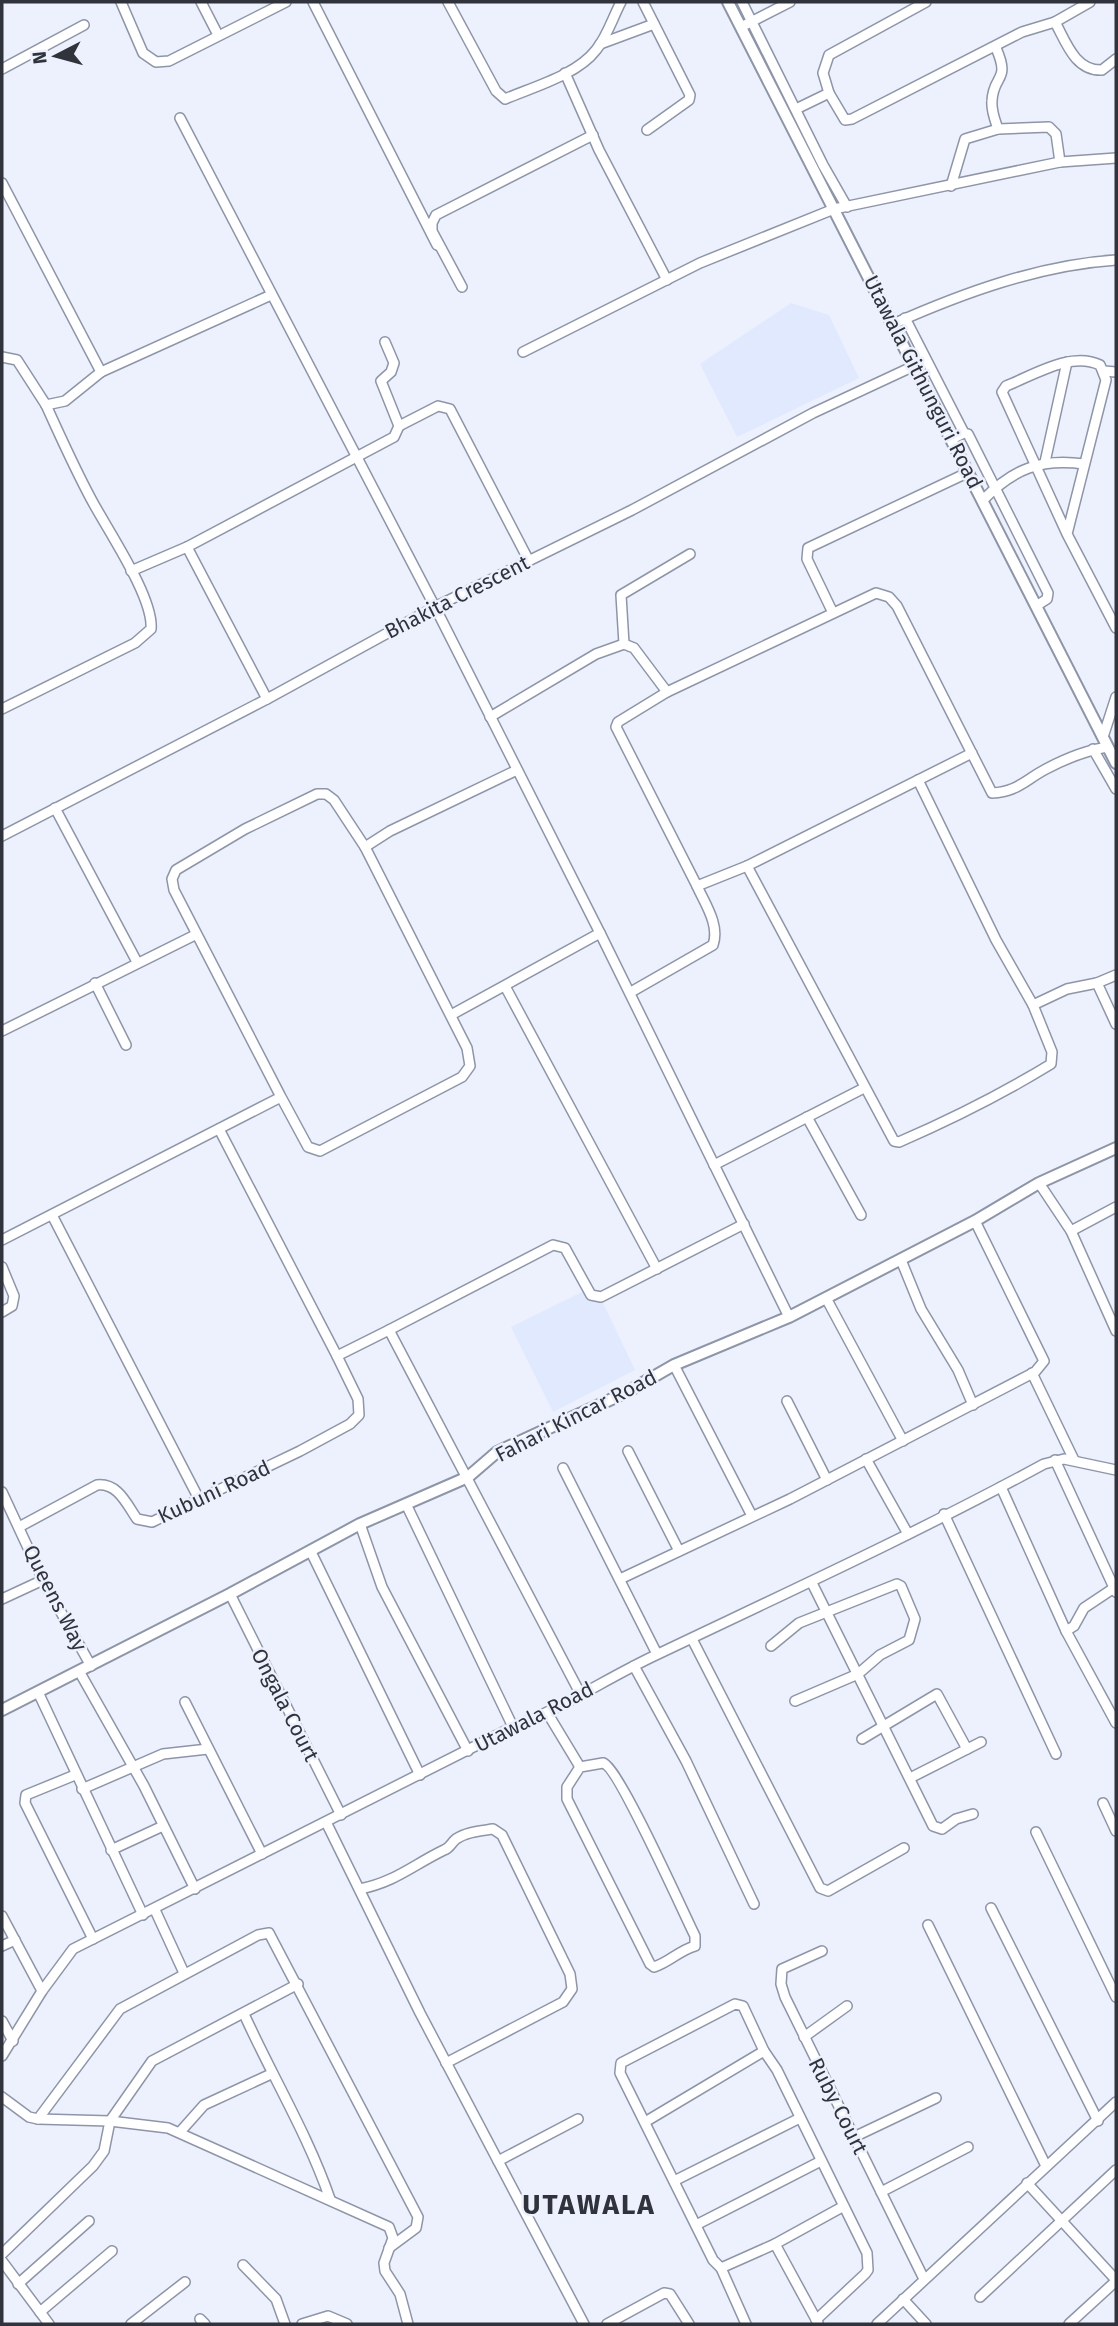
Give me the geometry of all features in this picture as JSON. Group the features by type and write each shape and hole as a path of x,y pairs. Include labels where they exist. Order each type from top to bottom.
{"street":[{"path":"121,2 143,53 156,62 169,61 286,2"},
{"path":"201,2 218,35"},
{"path":"313,2 437,245 462,287"},
{"path":"448,2 496,91 505,99 565,73 589,58 600,44 621,2"},
{"path":"643,2 690,98 647,130"},
{"name":"Utawala Githunguri Road","path":"729,2 916,365 1116,763"},
{"path":"742,2 847,206"},
{"path":"741,27 790,2"},
{"path":"926,2 829,55 823,73 829,93 845,120 852,119 890,97 996,48 1033,27 1055,22 1090,2"},
{"path":"1055,22 1073,56 1084,67 1102,70 1116,59"},
{"path":"600,44 654,24"},
{"path":"2,69 84,25"},
{"path":"996,48 1003,64 1003,74 992,101 998,129"},
{"path":"565,73 593,135 667,280"},
{"path":"796,109 829,93"},
{"path":"180,118 435,607 631,992 789,1317"},
{"path":"951,186 965,139 998,129 1049,127 1056,134 1060,162"},
{"path":"437,245 432,223 443,209 593,135"},
{"path":"523,352 751,241 834,209 1060,162 1116,158"},
{"path":"2,183 101,372"},
{"path":"893,324 951,299 1018,278 1116,260"},
{"path":"46,405 65,401 101,372 271,295"},
{"path":"905,318 964,433 968,435 995,485 1048,593 1047,598 1036,606"},
{"path":"384,342 394,363 391,372 381,381 381,387 399,426"},
{"path":"2,357 17,360 46,405 90,496 131,571 152,619 148,634 2,709"},
{"path":"1116,372 1104,371 1091,361 1067,362 1003,389 1003,398 1034,465 1116,628"},
{"path":"1045,462 1067,362"},
{"name":"Bhakita Crescent","path":"2,836 267,699 435,607 632,510 813,413 916,365"},
{"path":"1067,534 1106,380 1104,371"},
{"path":"131,571 187,547 394,437 399,426 438,406 450,409 529,561"},
{"path":"952,439 964,433"},
{"path":"983,500 995,485 1034,465 1045,462 1084,464"},
{"path":"832,613 807,559 808,548 969,472"},
{"path":"1008,549 1021,542"},
{"path":"187,547 267,699"},
{"path":"624,644 621,595 690,554"},
{"path":"631,992 713,945 715,938 712,919 697,886 616,733 618,722 667,692 876,593 889,597 992,793 1004,794 1045,769 1106,742 1116,697"},
{"path":"490,717 596,654 624,644 634,648 667,692"},
{"path":"1093,749 1114,778 1116,789"},
{"path":"697,886 747,866 972,753"},
{"path":"365,847 390,831 517,770"},
{"path":"747,866 834,1026 889,1137 899,1142 998,1097 1051,1064 1054,1059 1033,1005 996,940 918,780"},
{"path":"317,794 326,794 334,800 365,847 450,1015 470,1058 470,1066 462,1077 320,1151 308,1147 195,935 174,890 172,879 176,870 245,829 317,794"},
{"path":"55,808 137,962"},
{"path":"450,1015 506,988 600,933"},
{"path":"2,1031 195,935"},
{"path":"1033,1005 1067,989 1097,983 1116,975"},
{"path":"95,983 126,1045"},
{"path":"1097,983 1116,1024"},
{"path":"506,988 657,1269"},
{"path":"714,1165 863,1088"},
{"path":"2,1240 281,1097"},
{"path":"807,1117 861,1215"},
{"path":"219,1129 337,1356 553,1245 565,1248 595,1297 601,1297 744,1224"},
{"name":"Fahari Kincar Road","path":"2,1710 311,1552 360,1524 468,1477 497,1452 627,1392 674,1366 789,1317 975,1222 1039,1183 1116,1148"},
{"path":"1039,1183 1071,1231 1116,1331"},
{"path":"1071,1231 1116,1207"},
{"path":"52,1214 200,1502"},
{"path":"620,1579 827,1480 973,1405 1032,1373 1044,1361 975,1222"},
{"path":"901,1260 922,1309 958,1370 973,1405"},
{"path":"2,1267 14,1302 2,1312"},
{"path":"826,1298 902,1441"},
{"path":"389,1330 581,1695"},
{"name":"Kubuni Road","path":"19,1527 97,1485 115,1488 137,1518 145,1522 200,1502 349,1424 359,1415 358,1399 337,1356"},
{"path":"674,1366 752,1516"},
{"path":"1032,1373 1074,1460"},
{"path":"787,1401 827,1480"},
{"path":"628,1451 678,1551"},
{"path":"866,1459 908,1534"},
{"path":"1055,1460 1115,1590 1084,1608 1074,1626 1066,1631"},
{"name":"Utawala Road","path":"2,2056 42,1991 74,1949 93,1939 513,1727 548,1714 657,1654 812,1583 1055,1460 1074,1460 1116,1470"},
{"path":"563,1468 657,1654"},
{"path":"1002,1487 1066,1631 1116,1723"},
{"name":"Queens Way","path":"2,1492 43,1580 90,1666"},
{"path":"406,1504 513,1727"},
{"path":"944,1514 1056,1754"},
{"path":"360,1524 382,1587 468,1751"},
{"path":"311,1552 420,1775"},
{"path":"2,1599 43,1580"},
{"path":"812,1583 933,1826 938,1829 973,1814"},
{"path":"771,1646 799,1623 897,1584 901,1586 915,1619 909,1640 880,1656 858,1674 794,1701"},
{"name":"Ongala Court","path":"230,1594 341,1815"},
{"path":"692,1639 820,1888 828,1891 904,1848"},
{"path":"634,1666 687,1762 754,1903"},
{"path":"79,1671 133,1767 195,1889"},
{"path":"38,1692 143,1915"},
{"path":"862,1739 937,1694 967,1749"},
{"path":"185,1702 261,1854"},
{"path":"548,1714 580,1767"},
{"path":"910,1778 981,1742"},
{"path":"82,1789 163,1754 208,1749"},
{"path":"603,1763 611,1767 695,1936 695,1946 683,1949 667,1963 654,1967 650,1964 567,1799 567,1787 580,1767 603,1763"},
{"path":"75,1774 26,1795 25,1799 93,1939"},
{"path":"1102,1803 1116,1831"},
{"path":"326,1822 446,2063 584,2324"},
{"path":"111,1850 163,1826"},
{"path":"360,1889 394,1880 429,1857 447,1850 454,1841 466,1834 493,1829 502,1835 570,1974 572,1989 563,2002 446,2063"},
{"path":"1036,1832 1116,1997"},
{"path":"991,1908 1098,2121"},
{"path":"155,1910 184,1973"},
{"path":"2,1916 42,1991"},
{"path":"928,1925 1046,2166"},
{"path":"38,2119 120,2009 264,1932 274,1938 356,2104 418,2217 416,2228 389,2248"},
{"path":"2,1946 15,1940"},
{"name":"Ruby Court","path":"822,1951 782,1969 781,1984 785,1997 924,2279"},
{"path":"2,2254 93,2166 104,2151 110,2121 152,2061 298,1984"},
{"path":"747,2324 620,2073 620,2067 625,2060 735,2004 743,2006 764,2051 777,2070 867,2253 868,2270 818,2322 775,2244"},
{"path":"804,2037 846,2006"},
{"path":"244,2014 271,2074 309,2145 330,2199"},
{"path":"2,2021 13,2041"},
{"path":"645,2122 764,2051"},
{"path":"180,2132 204,2105 271,2074"},
{"path":"2,2097 29,2117 38,2119 110,2121 180,2132 389,2227 393,2238 384,2263 385,2272 400,2294 408,2324"},
{"path":"854,2137 936,2098"},
{"path":"877,2324 1116,2102"},
{"path":"674,2181 800,2118"},
{"path":"498,2161 579,2119"},
{"path":"881,2192 968,2147"},
{"path":"696,2224 821,2161"},
{"path":"980,2297 1116,2171"},
{"path":"1027,2183 1116,2281 1069,2324"},
{"path":"721,2268 775,2244 844,2206"},
{"path":"18,2284 89,2221"},
{"path":"40,2312 111,2251"},
{"path":"2,2261 49,2324"},
{"path":"243,2265 276,2298 285,2324"},
{"path":"131,2324 185,2282"},
{"path":"607,2324 664,2293 670,2294 689,2324"},
{"path":"903,2299 926,2324"},
{"path":"302,2324 328,2316 346,2324"}],"shaded area":[{"path":"791,303 829,315 859,378 737,437 700,364"},
{"path":"582,1292 589,1299 602,1301 635,1370 553,1412 511,1327"}],"district":[{"name":"UTAWALA","path":"589,2204"}]}
